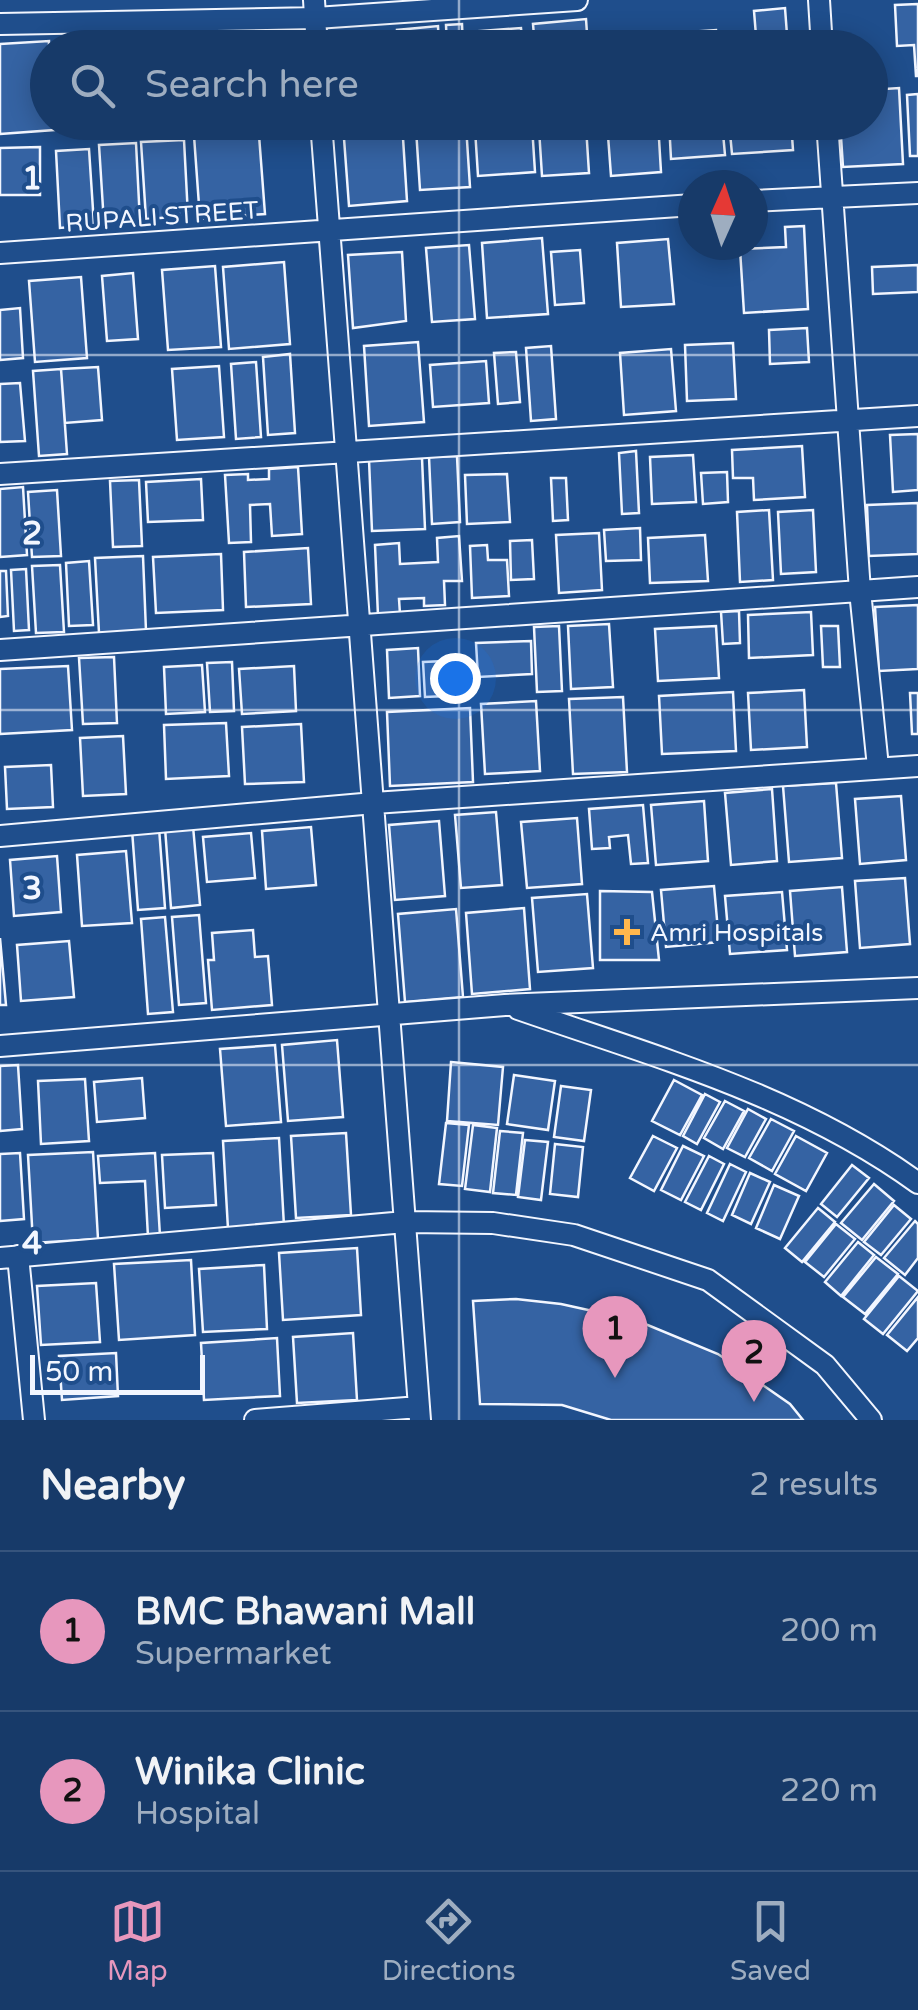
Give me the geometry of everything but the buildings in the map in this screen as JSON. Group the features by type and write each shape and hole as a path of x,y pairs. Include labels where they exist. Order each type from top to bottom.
{"street":[{"path":"0,24 577,0"},
{"path":"818,0 820,30"},
{"path":"255,1420 420,1413 322,140"},
{"path":"828,140 860,590 878,767"},
{"path":"768,200 918,192"},
{"name":"RUPALI STREET","path":"0,253 678,206"},
{"path":"0,474 918,416"},
{"path":"0,650 918,586"},
{"path":"0,836 374,803 918,766"},
{"path":"0,1046 504,1005 918,988"},
{"path":"504,1005 749,1089 831,1128 916,1176"},
{"path":"34,1420 9,1257 406,1222 493,1223 574,1235 708,1280 825,1365 871,1420"}],"place":[{"name":"Amri Hospitals","path":"627,932"},
{"name":"BMC Bhawani Mall","path":"615,1378"},
{"name":"Winika Clinic","path":"754,1402"}]}
